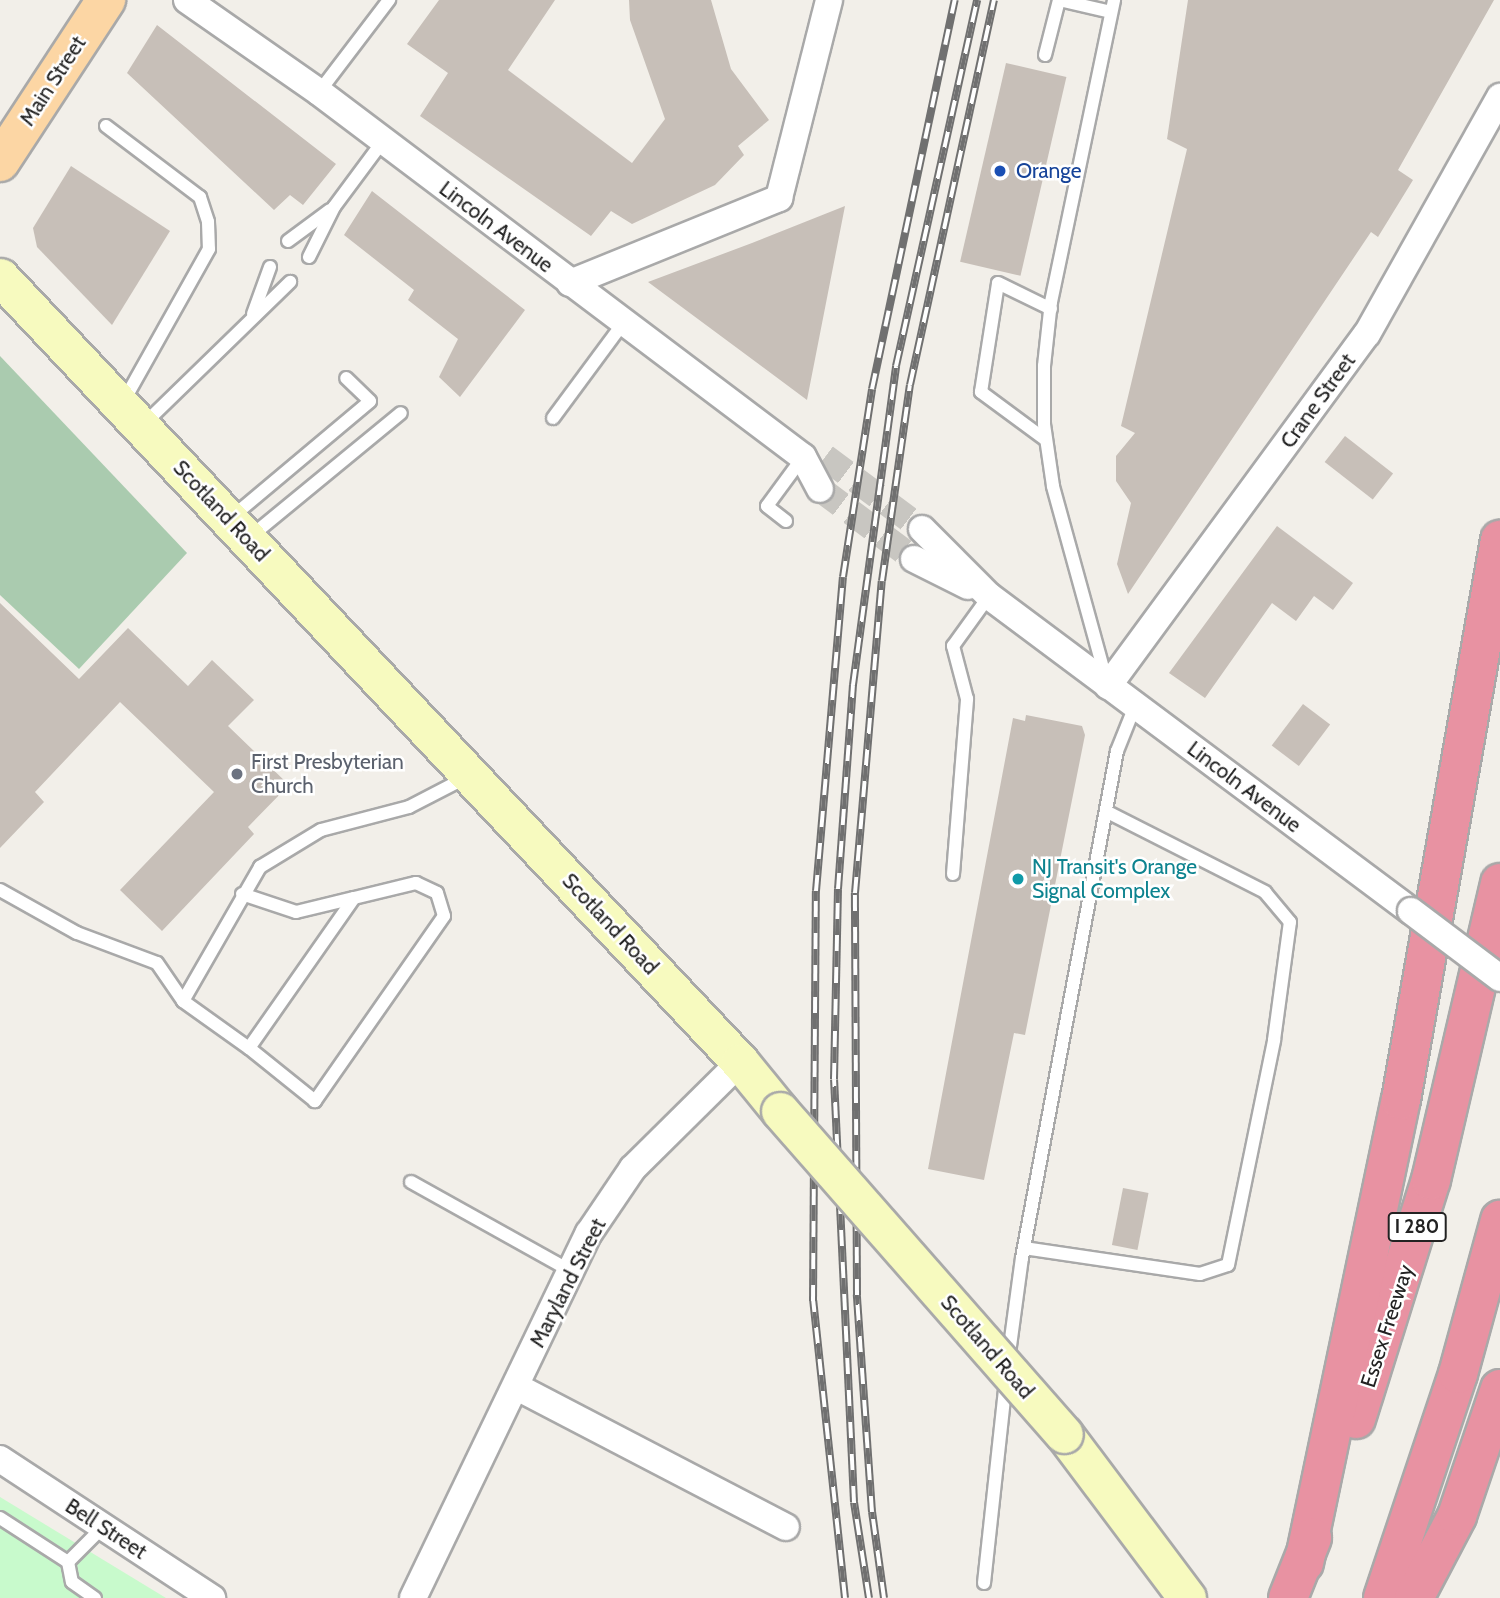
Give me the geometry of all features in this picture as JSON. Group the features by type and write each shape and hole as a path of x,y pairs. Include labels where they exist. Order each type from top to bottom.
{"highway":[{"path":"1304,1563 1401,1100 1500,540"},
{"name":"Essex Freeway","path":"1288,1598 1304,1563 1382,1348 1427,1193 1500,883"},
{"path":"1383,1598 1458,1374 1500,1220"},
{"path":"1414,1598 1457,1516 1500,1389"}],"main road":[{"name":"Main Street","path":"0,162 106,0"},
{"name":"Scotland Road","path":"0,278 740,1062 1064,1434 1186,1598"}],"street":[{"name":"Lincoln Avenue","path":"187,0 319,92 624,323 814,457 820,489"},
{"path":"570,283 779,198 829,0"},
{"name":"Crane Street","path":"1108,686 1367,334 1500,97"},
{"name":"Lincoln Avenue","path":"922,529 989,596 1500,978"},
{"name":"Lincoln Avenue","path":"914,559 989,596"},
{"name":"Maryland Street","path":"413,1598 589,1233 634,1168 740,1062"},
{"path":"517,1387 786,1527"},
{"name":"Bell Street","path":"0,1460 205,1596"}],"lane":[{"path":"319,92 389,0"},
{"path":"1045,55 1059,0 1113,6 1051,309 1044,366 1046,440 1108,686"},
{"path":"106,126 200,197 208,222 209,249 131,416"},
{"path":"309,257 334,207 383,141"},
{"path":"288,241 334,207"},
{"path":"252,317 270,267"},
{"path":"131,416 252,317 290,282"},
{"path":"1046,440 981,392 998,283 1051,309"},
{"path":"553,418 624,323"},
{"path":"238,530 285,478 370,401 345,378"},
{"path":"238,530 401,413"},
{"path":"786,521 767,506 814,457"},
{"path":"953,874 967,699 953,646 989,596"},
{"path":"984,1583 1024,1248 1117,751 1135,706"},
{"path":"183,1001 242,894 260,867 287,847 321,830 409,807 470,775"},
{"path":"1024,1248 1200,1274 1228,1265 1274,1040 1290,922 1265,892 1107,812"},
{"path":"0,890 77,933 157,963 183,1001 316,1101 444,916 437,893 416,883 296,912 242,894"},
{"path":"249,1048 354,898"},
{"path":"411,1182 571,1271"},
{"path":"0,1518 68,1562 72,1582 95,1598"},
{"path":"68,1562 103,1527"}],"green space":[{"path":"0,356 187,553 79,669 0,595"},
{"path":"0,1497 166,1598 0,1598"}],"building":[{"path":"439,0 555,0 508,70 632,163 665,119 630,20 629,0 711,0 731,69 769,120 738,146 744,155 715,185 632,224 611,211 591,236 420,116 448,73 407,44"},
{"path":"1188,0 1494,0 1398,170 1413,180 1378,237 1371,232 1128,594 1117,564 1131,503 1116,481 1116,456 1135,433 1121,426 1187,149 1167,139"},
{"path":"157,25 336,164 303,205 290,195 274,210 127,73"},
{"path":"1006,63 1066,77 1021,276 960,262"},
{"path":"71,166 170,231 112,325 37,247 33,228"},
{"path":"372,191 525,310 460,397 439,377 458,339 408,300 414,290 344,235"},
{"path":"845,206 807,400 648,282 752,243"},
{"path":"1345,436 1393,474 1373,500 1325,462"},
{"path":"1277,526 1353,583 1333,610 1314,596 1296,621 1272,603 1205,698 1169,673"},
{"name":"First Presbyterian Church","path":"0,603 79,679 128,628 188,686 212,660 254,700 228,726 289,785 248,827 254,834 162,931 120,890 214,792 120,702 35,792 44,802 0,848"},
{"path":"1303,704 1330,724 1299,766 1272,746"},
{"name":"NJ Transit's Orange Signal Complex","path":"1026,715 1082,726 1085,735 1025,1035 1014,1033 984,1180 928,1169 1013,718 1025,721"},
{"path":"1123,1188 1149,1193 1137,1250 1112,1245"}],"tunnel":[{"path":"825,457 922,529"},
{"path":"820,489 914,559"}],"railway":[{"path":"845,1598 813,1301 816,891 843,577 872,389 955,0"},
{"path":"869,1598 854,1502 834,1079 838,889 853,685 896,366 977,0"},
{"path":"884,1598 872,1512 857,1295 855,893 882,581 910,385 994,0"}],"place":[{"name":"Orange","path":"1000,171"},
{"name":"First Presbyterian Church","path":"237,774"},
{"name":"NJ Transit's Orange Signal Complex","path":"1018,879"}]}
